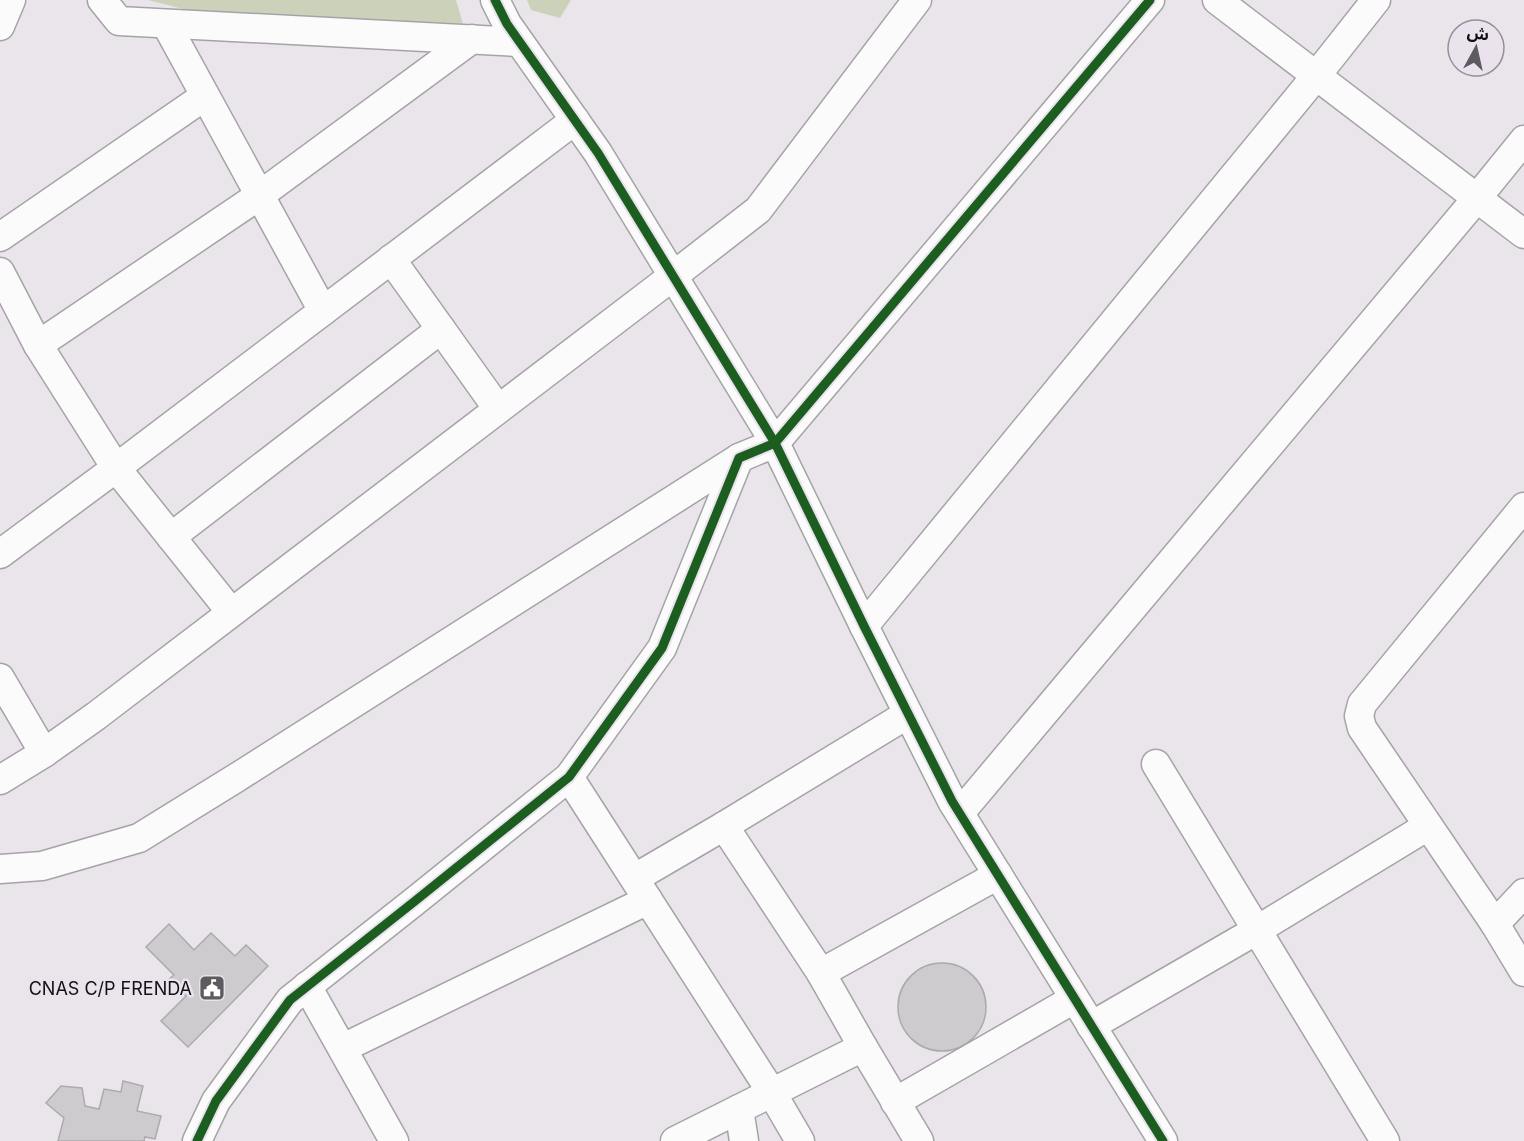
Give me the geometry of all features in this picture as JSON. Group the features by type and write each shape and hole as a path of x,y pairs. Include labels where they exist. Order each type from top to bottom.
{"street":[{"path":"0,26 11,0"},
{"path":"102,0 119,21 519,42"},
{"path":"495,0 519,42 598,153 775,443 952,801 1163,1141"},
{"path":"0,780 44,753 96,716 758,210 917,0"},
{"path":"0,869 42,866 139,838 739,458 775,443 1150,0"},
{"path":"1217,0 1524,234"},
{"path":"864,626 1376,0"},
{"path":"166,24 323,311"},
{"path":"38,345 260,195 472,39"},
{"path":"0,237 205,96"},
{"path":"0,554 575,120"},
{"path":"960,813 1524,140"},
{"path":"391,259 498,409"},
{"path":"0,272 38,345 116,468 231,612"},
{"path":"171,537 441,329"},
{"path":"197,1141 216,1101 290,1000 569,777 662,648 739,458"},
{"path":"1524,507 1362,704 1359,716 1362,728 1495,924 1524,972"},
{"path":"0,678 44,753"},
{"path":"343,1048 641,889 724,826 908,714"},
{"path":"1156,764 1386,1141"},
{"path":"569,777 772,1093 800,1141"},
{"path":"724,826 821,973 862,1047 919,1141"},
{"path":"1091,1026 1257,930 1428,826"},
{"path":"821,973 998,875"},
{"path":"1495,924 1524,893"},
{"path":"307,986 394,1141"},
{"path":"895,1102 1074,999"},
{"path":"675,1141 862,1047"},
{"path":"739,1109 744,1141"}],"green space":[{"path":"148,0 456,0 463,24 195,12"},
{"path":"527,0 571,0 560,18 531,10"}],"building":[{"name":"CNAS C/P FRENDA","path":"169,924 194,950 211,933 235,956 246,945 268,966 188,1047 161,1021 186,996 169,979 174,975 146,947"},
{"path":"942,963 959,967 973,976 982,990 986,1007 982,1024 973,1038 959,1047 942,1051 925,1047 911,1038 902,1024 898,1007 902,990 911,976 925,967"},
{"path":"123,1081 143,1086 137,1111 161,1116 155,1139 145,1137 144,1141 58,1141 64,1118 46,1103 61,1086 82,1088 85,1106 99,1109 104,1089 121,1092"}],"cycle path":[{"path":"495,0 507,24 598,153 775,443 952,801 1163,1141"},
{"path":"197,1141 216,1101 290,1000 569,777 662,648 739,458 775,443 1150,0"}],"place":[{"name":"CNAS C/P FRENDA","path":"212,988"}]}
